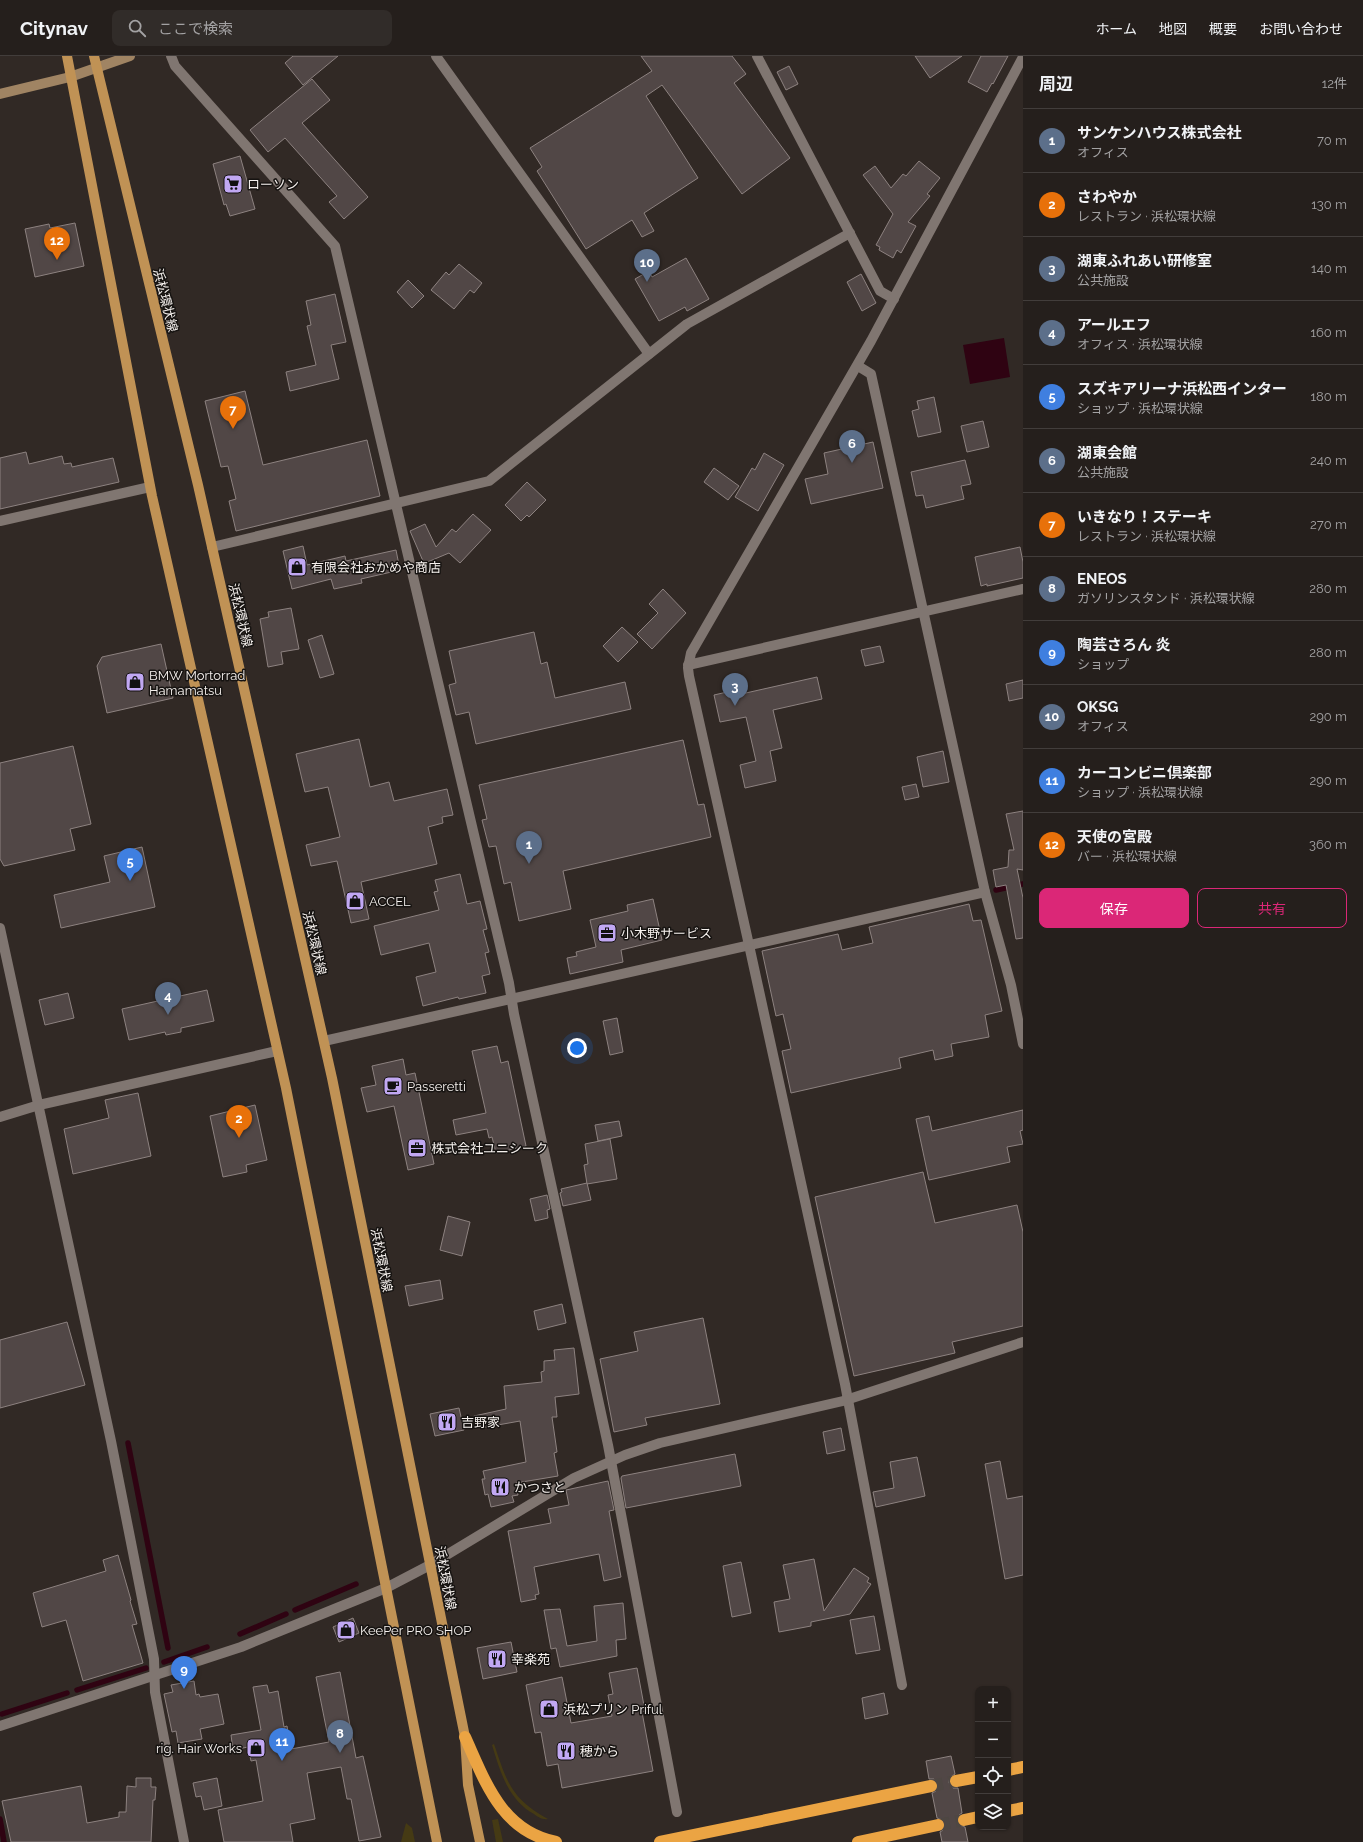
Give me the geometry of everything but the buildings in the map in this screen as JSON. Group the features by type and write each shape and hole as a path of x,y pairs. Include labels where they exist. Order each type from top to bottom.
{"highway":[{"path":"465,1737 496,1802 508,1816 521,1827 537,1836 556,1842"},
{"path":"1011,1769 1023,1767"},
{"path":"956,1781 975,1777"},
{"path":"660,1842 931,1786"},
{"path":"1011,1810 1023,1808"},
{"path":"964,1820 975,1818"},
{"path":"858,1842 938,1825"}],"main road":[{"path":"67,56 150,487 277,1051 437,1842"},
{"name":"浜松環状線","path":"94,56 212,547 324,1041 465,1737 468,1785 480,1842"},
{"path":"0,94 70,77 130,56"}],"street":[{"path":"171,56 175,66 335,246 511,998 611,1460 677,1812"},
{"path":"436,56 649,354"},
{"path":"757,56 880,291 894,299"},
{"path":"902,1685 848,1399 689,676 688,665 690,654 858,366 1023,57"},
{"path":"212,547 489,481 687,324 850,233"},
{"path":"858,366 871,374 986,892 1011,985 1023,1044"},
{"path":"0,521 150,487"},
{"path":"688,665 1023,590"},
{"path":"324,1041 986,892"},
{"path":"0,928 112,1441 154,1659 155,1692 184,1842"},
{"path":"0,1117 39,1105 277,1051"},
{"path":"0,1726 241,1647 386,1588 430,1565 574,1478 611,1460 660,1443 848,1399 1023,1342"}],"shaded area":[{"path":"1004,338 1010,377 970,384 963,345"},
{"path":"494,1744 507,1779 512,1788 526,1804 548,1819 540,1818 525,1808 511,1793 498,1765 492,1745"},
{"path":"498,1819 503,1842 496,1842 492,1820"},
{"path":"406,1823 412,1828 415,1842 401,1842"}],"waterway":[{"path":"996,890 1023,884"},
{"path":"128,1443 168,1648"},
{"path":"295,1610 356,1584"},
{"path":"240,1634 286,1614"},
{"path":"164,1662 207,1647"},
{"path":"77,1690 146,1668"},
{"path":"2,1714 67,1693"},
{"path":"0,1819 4,1842"}],"tunnel":[{"path":"931,1786 956,1781"},
{"path":"938,1825 964,1820"}],"place":[{"name":"ローソン","path":"233,184"},
{"name":"天使の宮殿","path":"57,260"},
{"name":"OKSG","path":"647,282"},
{"name":"いきなり！ステーキ","path":"233,429"},
{"name":"湖東会館","path":"852,463"},
{"name":"有限会社おかめや商店","path":"297,567"},
{"name":"BMW Mortorrad Hamamatsu","path":"135,682"},
{"name":"湖東ふれあい研修室","path":"735,706"},
{"name":"サンケンハウス株式会社","path":"529,864"},
{"name":"スズキアリーナ浜松西インター","path":"130,881"},
{"name":"ACCEL","path":"355,901"},
{"name":"小木野サービス","path":"607,933"},
{"name":"アールエフ","path":"168,1015"},
{"name":"Passeretti","path":"393,1086"},
{"name":"さわやか","path":"239,1138"},
{"name":"株式会社ユニシーク","path":"417,1148"},
{"name":"吉野家","path":"447,1422"},
{"name":"かつさと","path":"500,1487"},
{"name":"KeePer PRO SHOP","path":"346,1630"},
{"name":"幸楽苑","path":"497,1659"},
{"name":"陶芸さろん 炎","path":"184,1689"},
{"name":"浜松プリン Priful","path":"549,1709"},
{"name":"rig. Hair Works","path":"256,1748"},
{"name":"穂から","path":"566,1751"},
{"name":"ENEOS","path":"340,1753"},
{"name":"カーコンビニ倶楽部","path":"282,1761"}]}
